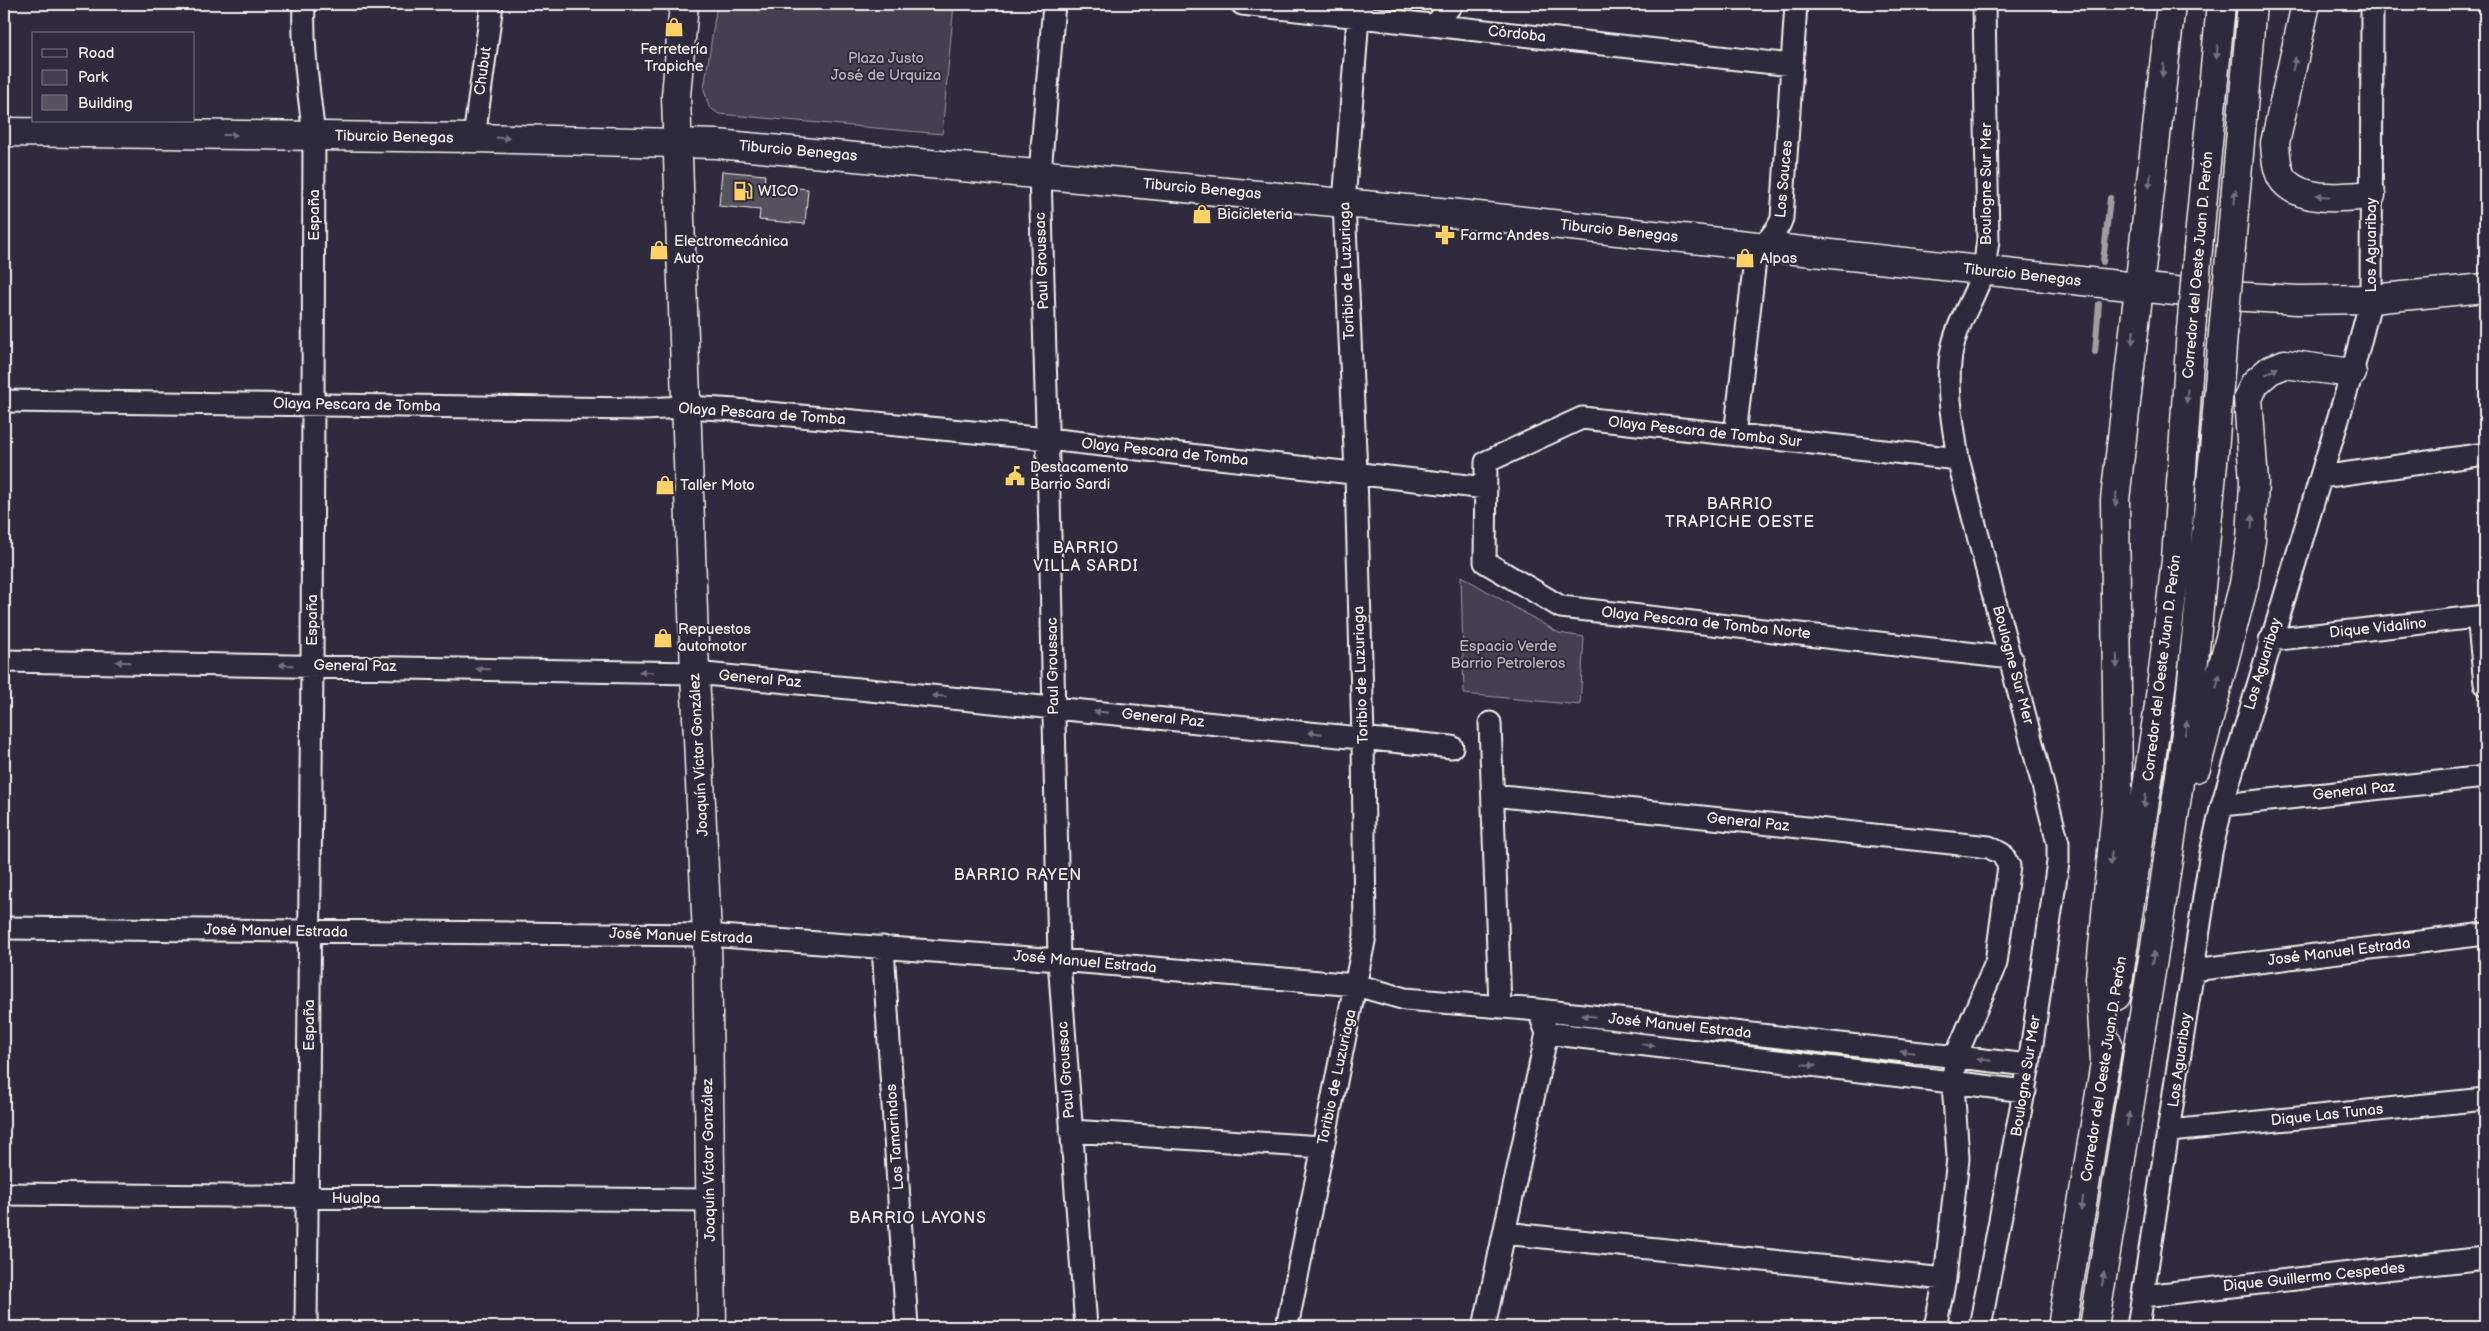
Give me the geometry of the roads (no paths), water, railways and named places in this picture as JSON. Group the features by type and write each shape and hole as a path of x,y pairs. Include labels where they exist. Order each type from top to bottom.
{"main road":[{"name":"Joaquín Víctor González","path":"684,4 676,75 695,673 707,935 712,1327"},
{"path":"2105,1060 2100,978 2118,788 2115,500 2171,4"},
{"name":"Corredor del Oeste Juan D. Perón","path":"2062,1327 2134,884 2159,705 2176,560 2191,330 2221,4"},
{"name":"Corredor del Oeste Juan D. Perón","path":"2094,1327 2160,915 2189,712 2213,462 2252,4"},
{"path":"2306,4 2275,143 2276,162 2284,181 2304,193 2338,198 2371,195"},
{"name":"Tiburcio Benegas","path":"4,132 474,138 717,144 1344,203 1762,246 2138,289 2255,298 2372,299 2485,288"},
{"path":"2160,915 2244,584 2251,540 2254,482 2248,398 2255,383 2270,370 2285,364 2352,373"}],"street":[{"name":"España","path":"304,4 305,65 314,136 312,665 306,1327"},
{"name":"Chubut","path":"474,138 492,4"},
{"name":"Paul Groussac","path":"1054,4 1040,173 1048,439 1059,960 1086,1327"},
{"name":"Córdoba","path":"1255,4 1792,64"},
{"path":"1435,25 1452,4"},
{"name":"Los Sauces","path":"1735,435 1752,275 1762,246 1776,231 1782,218 1796,4"},
{"name":"Boulogne Sur Mer","path":"1980,1327 2025,1091 2058,862 2058,843 1958,459 1950,392 1952,347 1958,328 1983,271 1988,241 1984,4"},
{"name":"Los Aguaribay","path":"2138,1327 2170,1131 2211,852 2222,805 2270,640 2352,373 2372,299 2372,4"},
{"name":"Toribio de Luzuriaga","path":"1287,1327 1365,936 1363,738 1356,473 1344,203 1358,17"},
{"name":"Olaya Pescara de Tomba","path":"4,402 642,409 688,407 1048,439 1486,488"},
{"name":"Olaya Pescara de Tomba Sur","path":"1486,488 1486,462 1582,418 1958,459"},
{"path":"2320,477 2485,454"},
{"name":"Olaya Pescara de Tomba Norte","path":"1486,488 1485,562 1561,607 2011,658"},
{"path":"2482,617 2485,684"},
{"name":"Dique Vidalino","path":"2270,640 2482,617"},
{"name":"General Paz","path":"4,661 695,673 1452,747"},
{"path":"1490,723 1500,1007"},
{"name":"General Paz","path":"2222,805 2485,777"},
{"name":"General Paz","path":"1493,795 1989,847 2002,854 2009,866 1996,963 1955,1058"},
{"name":"José Manuel Estrada","path":"4,928 707,935 1059,960 1356,985 1405,1000 1538,1010 2029,1065"},
{"name":"José Manuel Estrada","path":"2193,970 2485,934"},
{"name":"Los Tamarindos","path":"883,947 907,1327"},
{"path":"1484,1327 1547,1033 1538,1010"},
{"name":"José Manuel Estrada","path":"1547,1033 2025,1091"},
{"path":"1935,1327 1945,1279 1958,1158 1953,1083 1955,1058"},
{"name":"Dique Las Tunas","path":"2170,1131 2485,1099"},
{"path":"1071,1131 1322,1147"},
{"name":"Hualpa","path":"4,1194 709,1200"},
{"path":"1504,1233 1945,1279"},
{"name":"Dique Guillermo Cespedes","path":"2143,1296 2485,1258"}],"waterway":[{"path":"2103,262 2110,198"},
{"path":"2095,352 2099,304"}],"place":[{"name":"Ferretería Trapiche","path":"674,27"},
{"name":"WICO","path":"743,191"},
{"name":"Bicicleteria","path":"1202,214"},
{"name":"Farmc Andes","path":"1445,235"},
{"name":"Electromecánica Auto","path":"659,250"},
{"name":"Alpas","path":"1745,258"},
{"name":"Destacamento Barrio Sardi","path":"1015,476"},
{"name":"Taller Moto","path":"665,485"},
{"name":"Repuestos automotor","path":"663,638"}],"district":[{"name":"BARRIO TRAPICHE OESTE","path":"1740,513"},
{"name":"BARRIO VILLA SARDI","path":"1086,557"},
{"name":"BARRIO RAYEN","path":"1018,875"},
{"name":"BARRIO LAYONS","path":"918,1218"}],"park label":[{"name":"Plaza Justo José de Urquiza","path":"886,66"},
{"name":"Espacio Verde Barrio Petroleros","path":"1508,654"}]}
